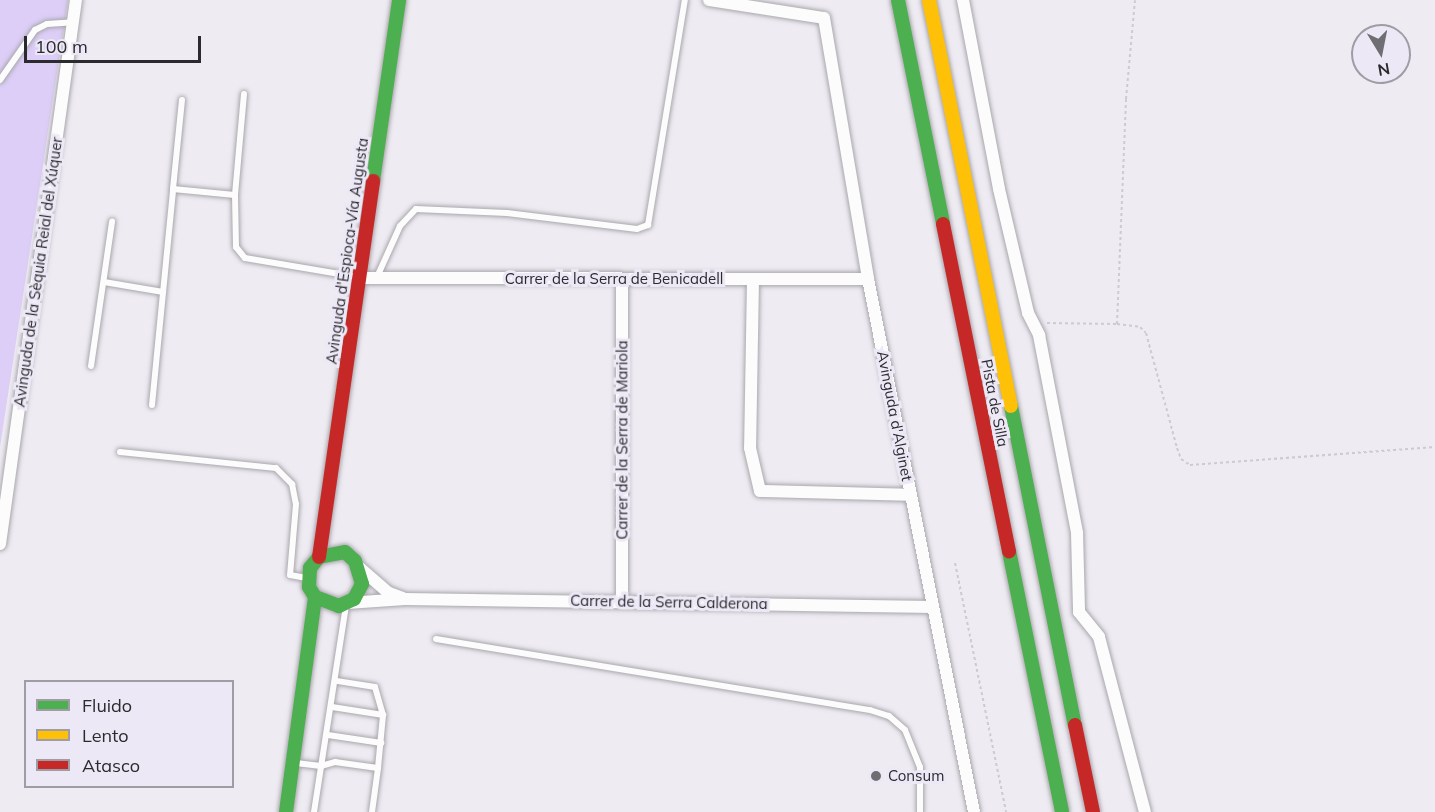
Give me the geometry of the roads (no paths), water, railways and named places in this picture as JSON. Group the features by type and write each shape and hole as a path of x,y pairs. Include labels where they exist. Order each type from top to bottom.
{"main road":[{"name":"Avinguda d'Espioca-Vía Augusta","path":"319,557 328,507 399,0"},
{"name":"Pista de Silla","path":"898,0 1062,812"},
{"name":"Pista de Silla","path":"929,0 1094,809"},
{"path":"310,635 359,592 360,568 345,552 328,507"},
{"path":"1003,526 999,560 1049,812"},
{"path":"286,812 315,597 308,578 319,557 345,552"},
{"path":"315,597 343,604"}],"street":[{"name":"Avinguda de la Sèquia Reial del Xúquer","path":"0,544 76,0"},
{"name":"Avinguda d'Alginet","path":"709,0 824,18 868,279 974,812"},
{"path":"963,0 999,189 1028,313 1034,323 1077,532 1079,612 1099,637 1145,812"},
{"name":"Carrer de la Serra de Benicadell","path":"360,278 868,279"},
{"name":"Carrer de la Serra de Mariola","path":"622,279 622,601"},
{"path":"753,280 750,448 760,491 911,495"},
{"name":"Carrer de la Serra Calderona","path":"360,568 389,593 405,599"},
{"name":"Carrer de la Serra Calderona","path":"343,604 405,599 933,607"}],"lane":[{"path":"377,278 403,221 416,209 507,213 637,230 648,225 685,0"},
{"path":"0,80 35,30 46,24 73,22"},
{"path":"244,94 235,195 236,247 245,258 360,278"},
{"path":"152,405 182,100"},
{"path":"173,189 235,195"},
{"path":"92,366 112,222"},
{"path":"104,282 163,292"},
{"path":"120,452 276,468 292,484 296,504 290,575 308,578"},
{"path":"314,812 336,681 343,604"},
{"path":"436,639 870,710 889,716 905,730 920,767 920,812"},
{"path":"336,681 375,687 383,715 372,812"},
{"path":"332,707 383,715"},
{"path":"328,735 381,743"},
{"path":"292,762 321,766 335,762 378,768"}],"place":[{"name":"Consum","path":"876,776"}]}
